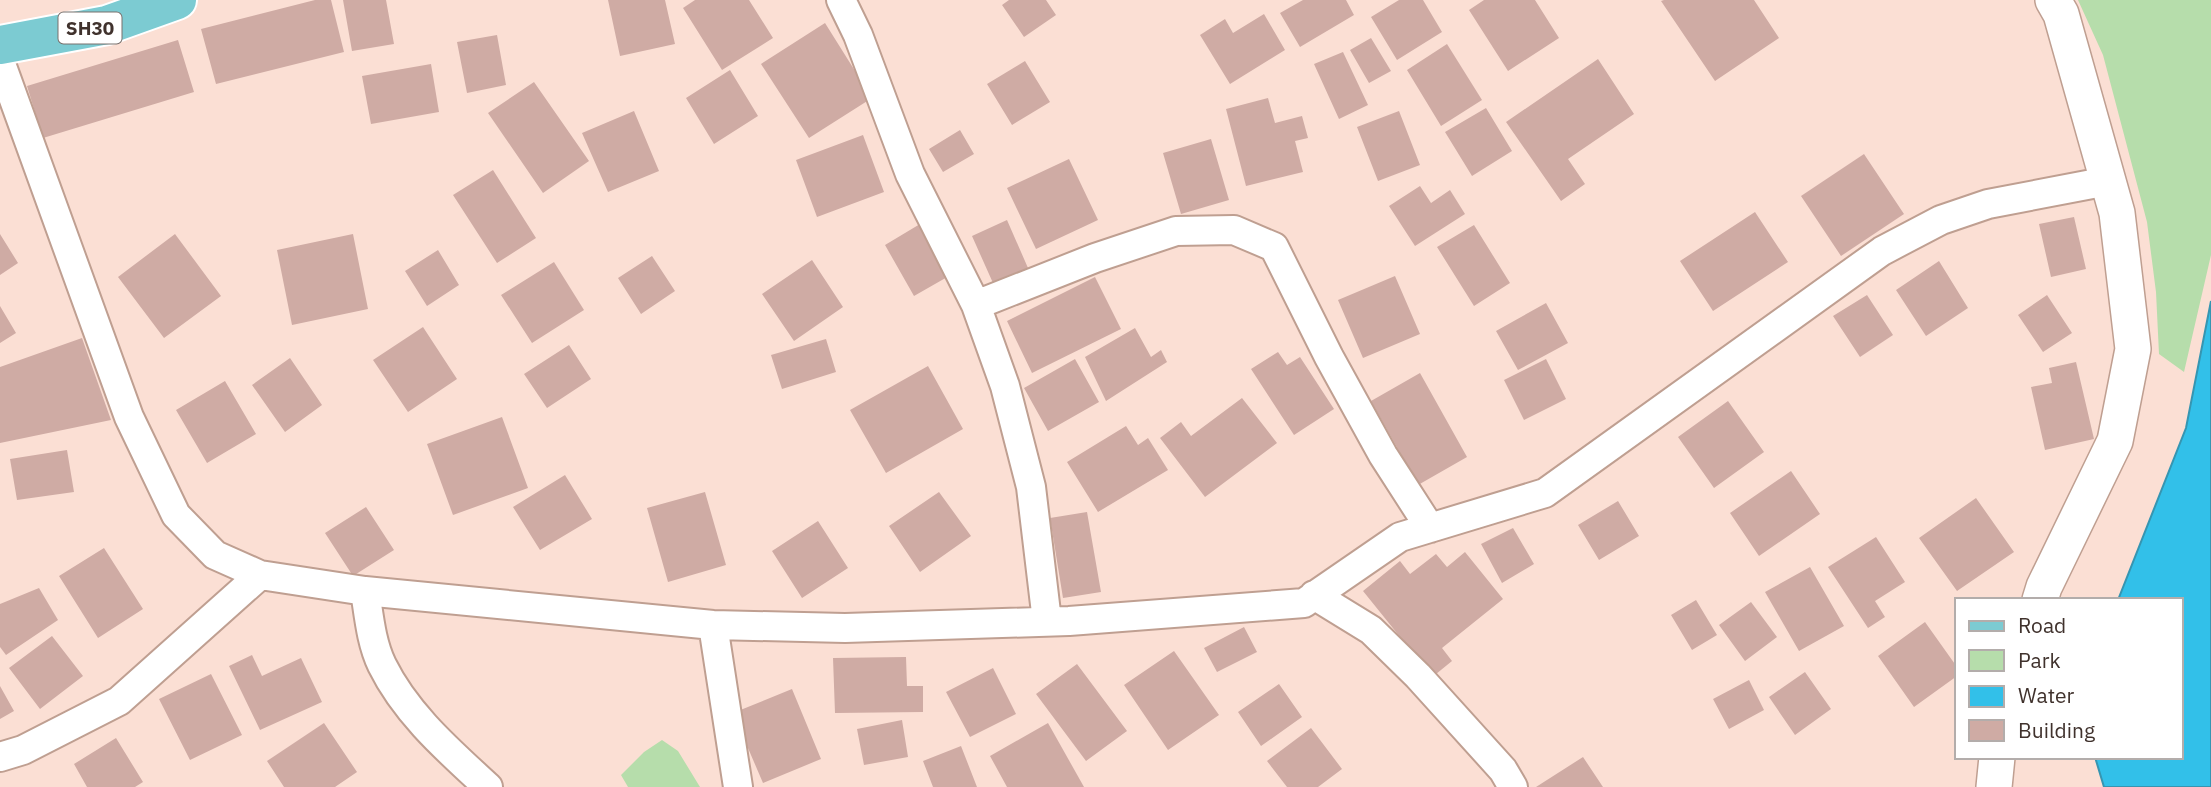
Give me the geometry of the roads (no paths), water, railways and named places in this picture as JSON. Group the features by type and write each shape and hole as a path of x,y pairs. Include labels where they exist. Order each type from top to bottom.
{"main road":[{"name":"SH30","path":"0,45 107,24 177,0"}],"street":[{"path":"841,0 863,47 910,174 976,305 1005,386 1031,487 1047,621"},
{"path":"2041,598 2115,441 2133,349 2117,213 2061,14 2053,0"},
{"path":"0,61 129,417 176,515 215,555 260,575 365,591 713,625 845,628 1047,621 1304,603 1400,537 1545,493 1882,251 1941,220 1988,204 2108,181"},
{"path":"976,305 1095,257 1176,231 1234,230 1274,247 1329,357 1383,455 1430,528"},
{"path":"0,757 23,750 118,701 260,575"},
{"path":"365,591 372,636 382,665 395,686 432,736 488,787"},
{"path":"1314,595 1371,630 1418,676 1494,761 1513,787"},
{"path":"713,625 738,787"},
{"path":"1994,787 1997,759"}],"water":[{"path":"2211,301 2211,787 2104,787 2096,759 2183,759 2183,598 2119,598 2186,428"}]}
